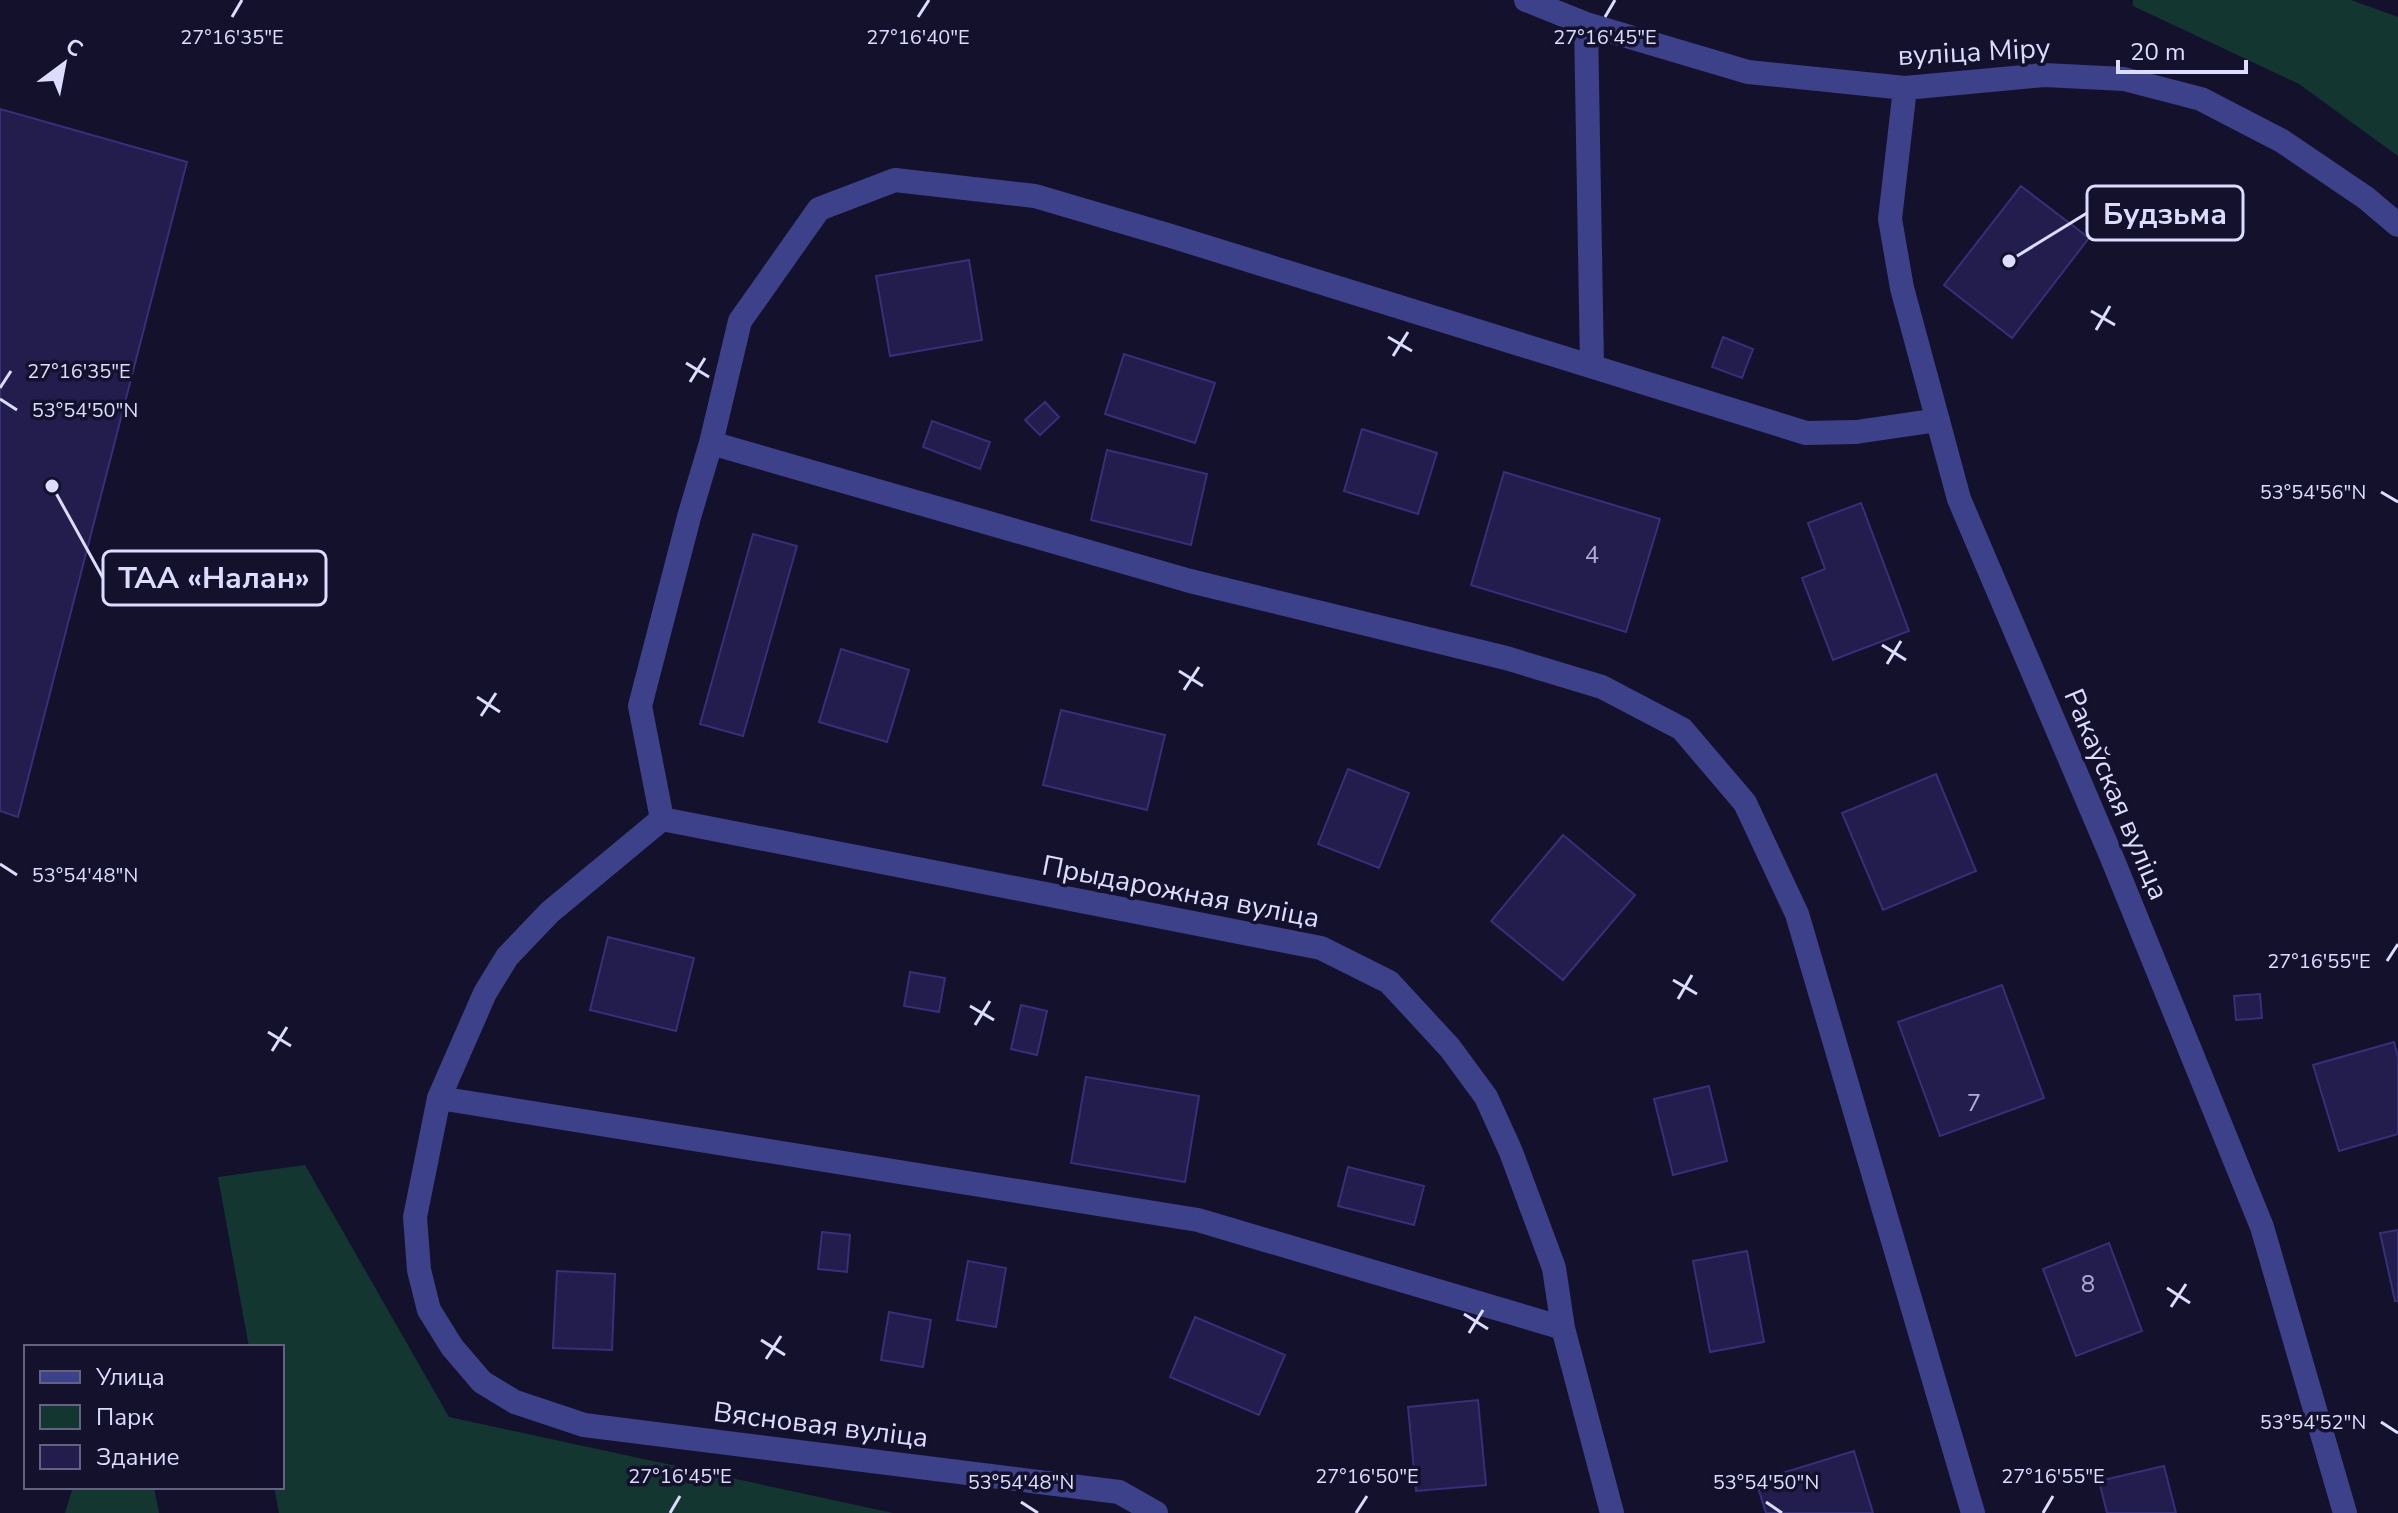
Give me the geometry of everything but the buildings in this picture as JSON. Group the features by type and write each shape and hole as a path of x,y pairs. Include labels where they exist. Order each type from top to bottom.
{"street":[{"name":"вуліца Міру","path":"1526,0 1586,24 1748,72 1905,88 2044,75 2124,79 2201,99 2282,141 2366,198 2398,225"},
{"path":"1586,24 1592,366"},
{"name":"Ракаўская вуліца","path":"1905,88 1890,219 1902,288 1959,499 2116,868 2262,1227 2345,1513"},
{"path":"662,819 640,706 711,443 740,321 819,209 895,180 1035,196 1806,433 1856,432 1938,420"},
{"path":"711,443 1190,581 1506,658 1602,687 1682,729 1745,803 1797,914 1973,1513"},
{"name":"Вясновая вуліца","path":"662,819 550,912 507,957 485,993 439,1098 415,1217 419,1270 429,1310 452,1347 482,1382 515,1402 584,1425 1119,1492 1156,1513"},
{"name":"Прыдарожная вуліца","path":"662,819 1321,948 1389,982 1450,1048 1486,1097 1511,1152 1554,1268 1563,1328 1612,1513"},
{"path":"439,1098 1198,1220 1563,1328"}],"green space":[{"path":"2133,0 2351,0 2398,17 2398,156 2299,84 2133,6"},
{"path":"305,1165 449,1417 893,1513 279,1513 274,1489 284,1489 284,1345 249,1345 218,1177"},
{"path":"72,1489 154,1489 159,1513 65,1513"}],"place":[{"name":"Будзьма","path":"2009,261"},
{"name":"ТАА «Налан»","path":"52,486"}]}
